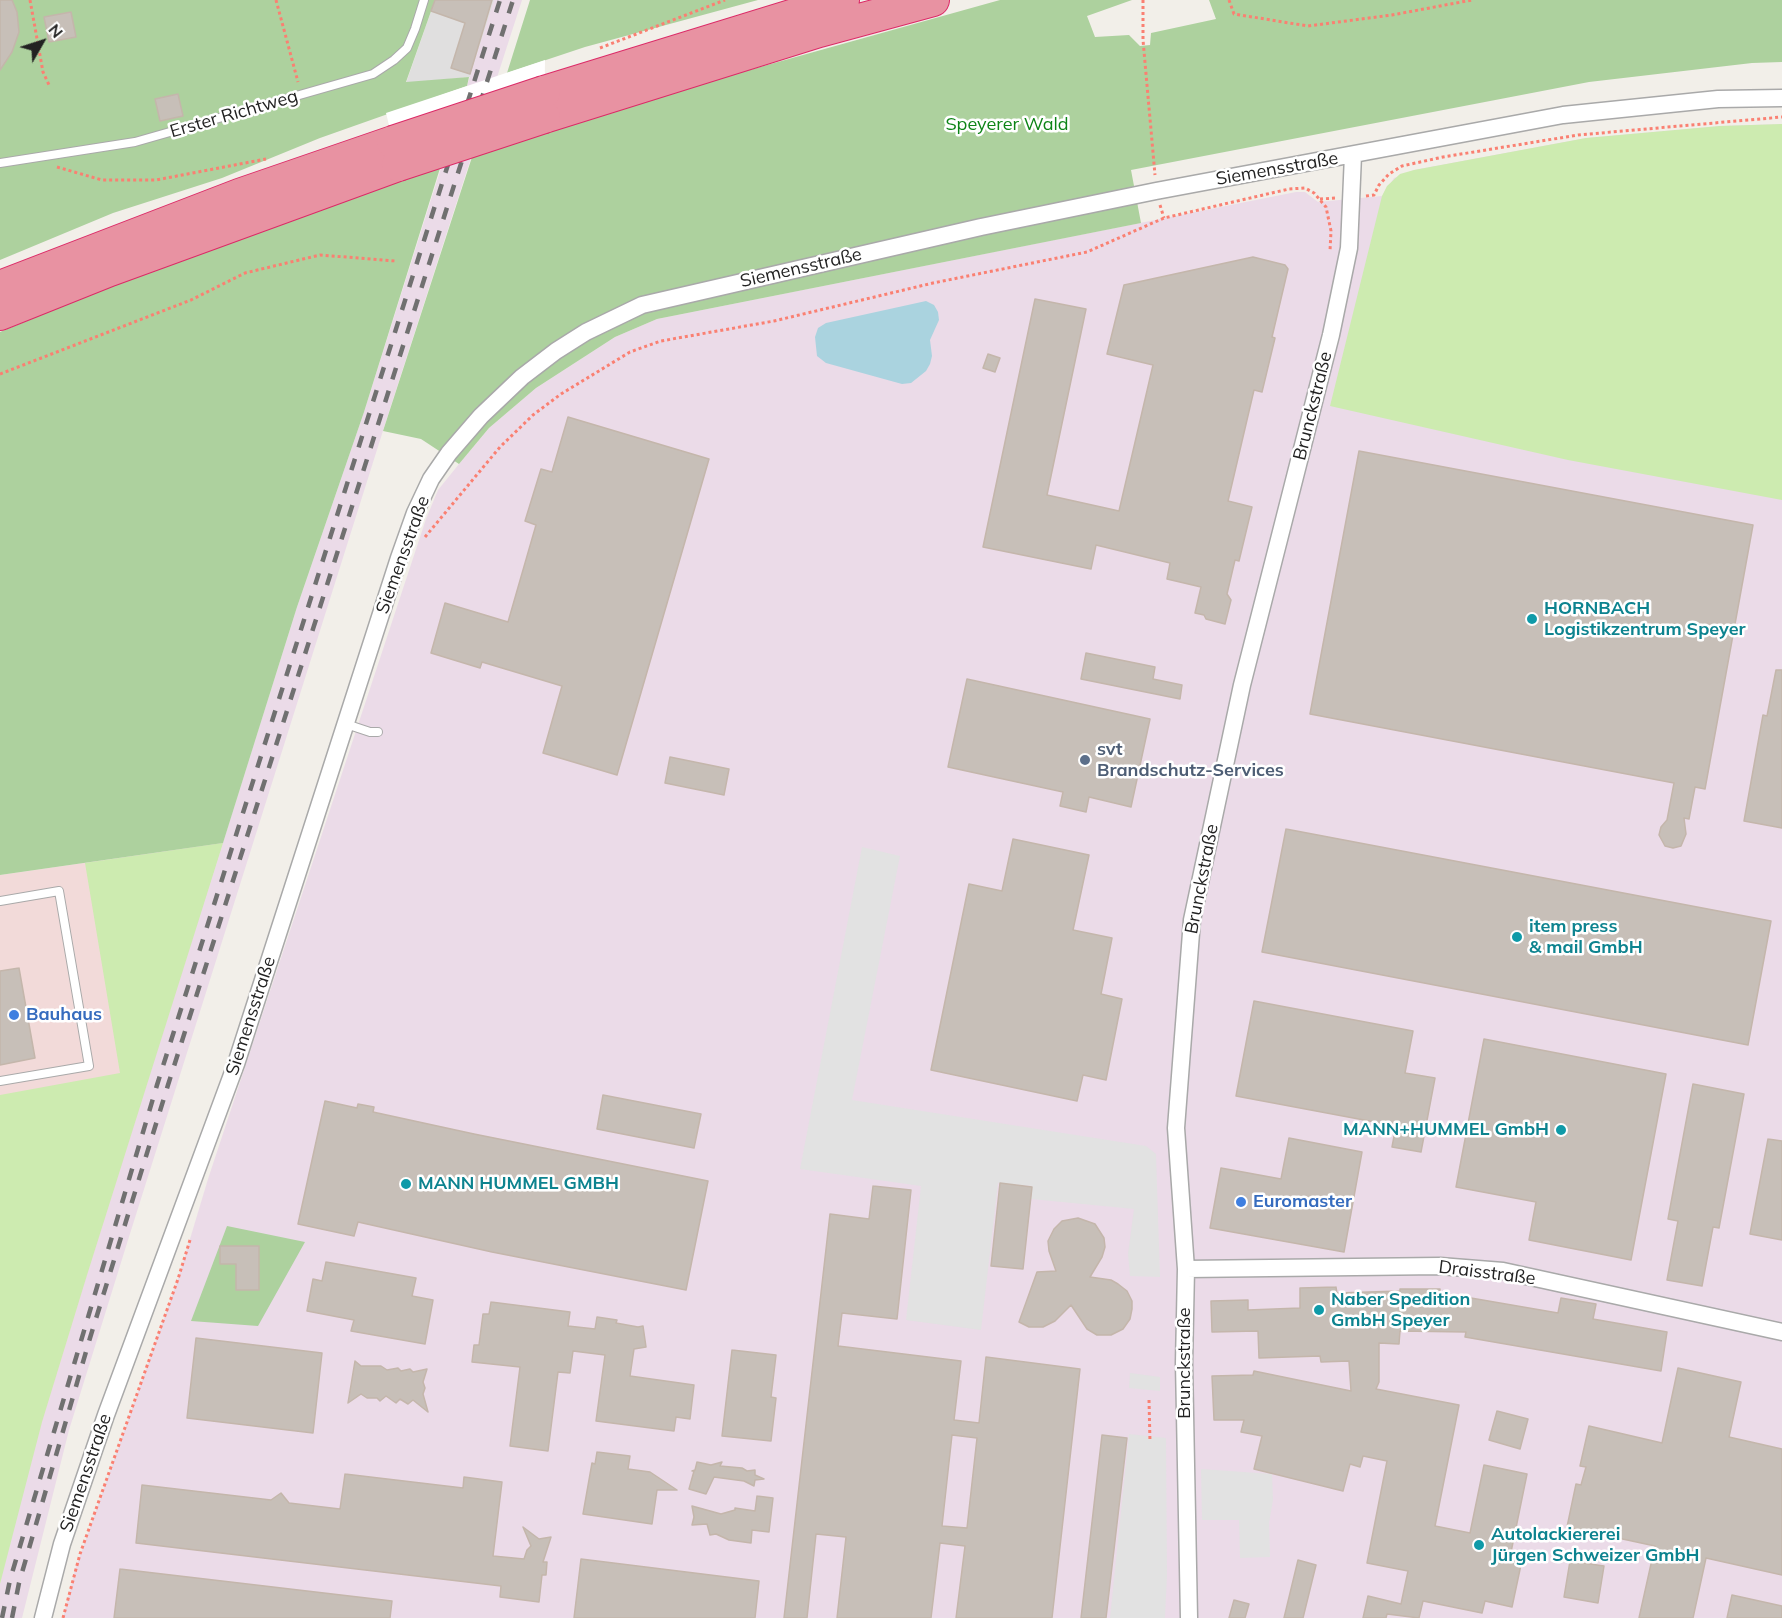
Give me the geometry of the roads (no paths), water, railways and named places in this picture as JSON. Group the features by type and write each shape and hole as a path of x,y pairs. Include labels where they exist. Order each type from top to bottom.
{"highway":[{"path":"0,287 238,195 396,153 544,105 843,0"},
{"path":"544,105 933,0"},
{"path":"0,314 396,153"}],"street":[{"name":"Siemensstraße","path":"43,1618 62,1544 106,1415 236,1064 415,513 431,480 449,453 481,416 522,377 586,332 642,305 981,227 1156,191 1563,115 1718,99 1782,98"},
{"name":"Brunckstraße","path":"1189,1618 1184,1363 1185,1269 1176,1128 1192,920 1242,685 1331,335 1349,248 1353,154"},
{"name":"Draisstraße","path":"1185,1269 1440,1266 1503,1271 1782,1332"}],"lane":[{"name":"Erster Richtweg","path":"0,163 135,142 373,74 407,48 424,0"},
{"path":"345,724 370,732 378,732"},
{"path":"0,902 59,891 89,1066 0,1081"}],"water":[{"path":"926,301 934,305 939,320 930,340 932,356 930,364 926,371 911,383 902,384 826,363 817,356 815,337 818,328 826,323"}],"railway":[{"path":"2,1618 10,1580 157,1085 500,0"},
{"path":"12,1618 19,1583 90,1338 168,1085 513,0"}],"place":[{"name":"HORNBACH Logistikzentrum Speyer","path":"1532,619"},
{"name":"svt Brandschutz-Services","path":"1085,760"},
{"name":"item press & mail GmbH","path":"1517,937"},
{"name":"Bauhaus","path":"14,1015"},
{"name":"MANN+HUMMEL GmbH","path":"1561,1130"},
{"name":"MANN HUMMEL GMBH","path":"406,1184"},
{"name":"Euromaster","path":"1241,1202"},
{"name":"Naber Spedition GmbH Speyer","path":"1319,1310"},
{"name":"Autolackiererei Jürgen Schweizer GmbH","path":"1479,1545"}],"park label":[{"name":"Speyerer Wald","path":"1007,125"}]}
